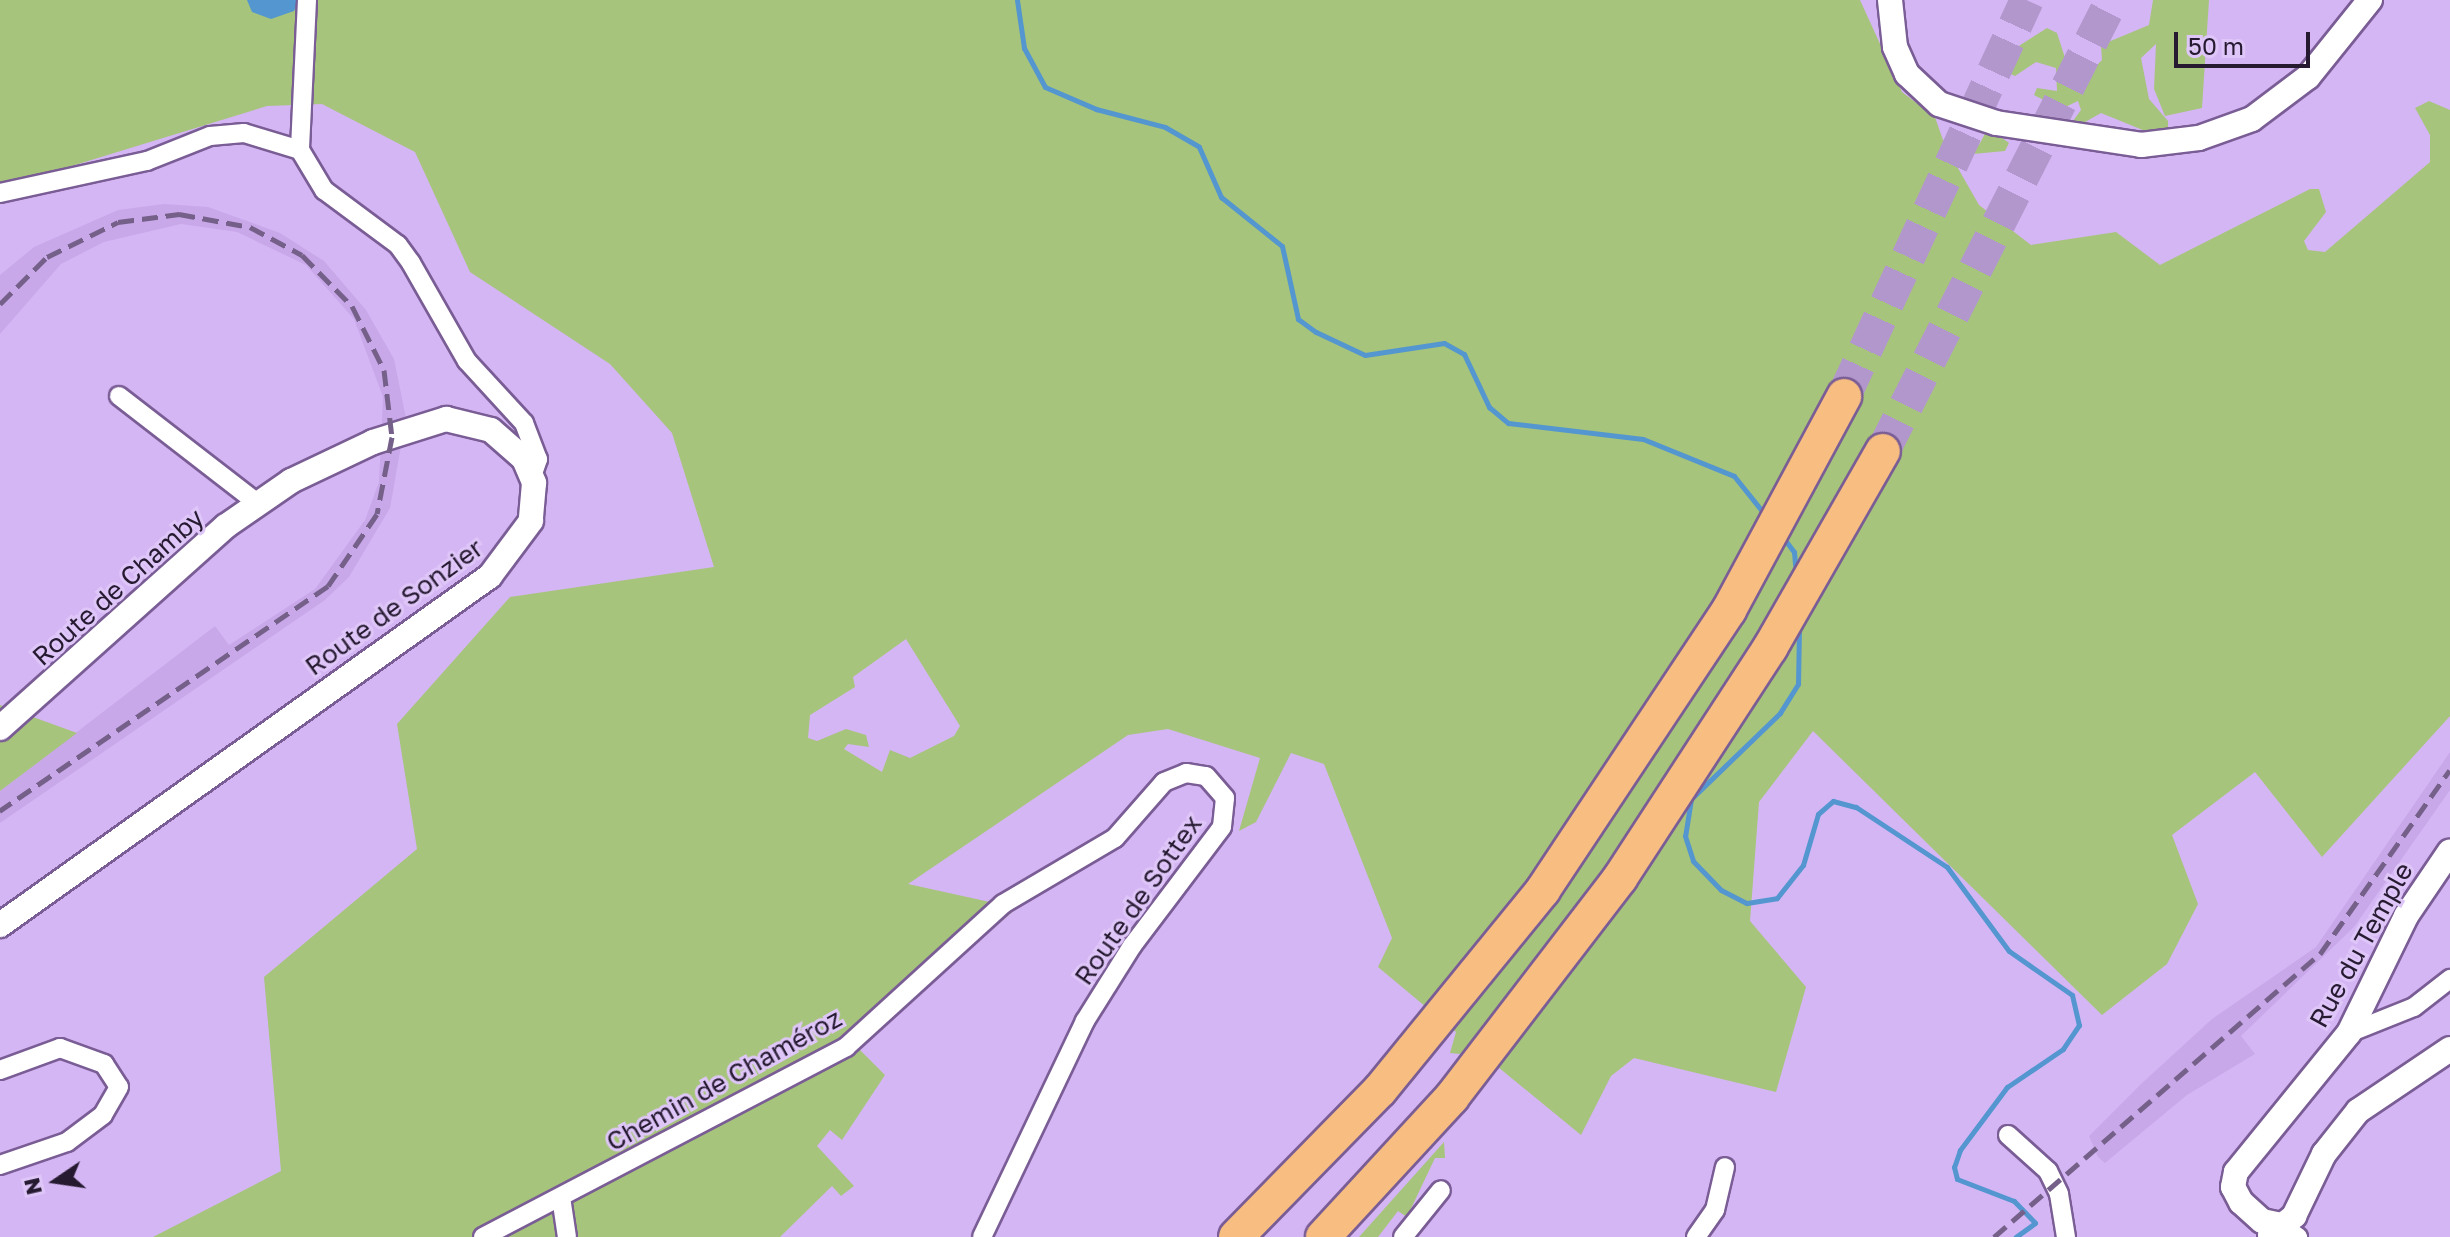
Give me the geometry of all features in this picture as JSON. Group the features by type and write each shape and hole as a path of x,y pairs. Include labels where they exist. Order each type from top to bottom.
{"highway":[{"path":"1236,1237 1380,1090 1455,1004 1579,840 1685,682 1844,396"},
{"path":"1323,1237 1452,1097 1555,965 1685,782 1883,451"}],"street":[{"path":"307,0 300,150 324,190 398,245 411,263 467,361 524,423 538,459 532,476"},
{"path":"1890,0 1895,47 1907,74 1939,104 1996,123 2141,145 2199,138 2252,119 2308,77 2370,0"},
{"path":"0,193 147,161 210,136 244,133 300,150"},
{"path":"119,396 265,496 373,442 446,419 491,430 524,459 532,476"},
{"name":"Route de Sonzier","path":"0,925 490,576 531,521 532,476"},
{"name":"Route de Chamby","path":"0,728 265,496"},
{"name":"Route de Sottex","path":"982,1237 1085,1021 1132,946 1222,827 1223,792 1195,773 1169,778 1106,846 1003,904"},
{"name":"Rue du Temple","path":"2282,1233 2256,1216 2236,1195 2233,1179 2349,1033 2412,905 2450,851"},
{"name":"Chemin de Chaméroz","path":"483,1237 846,1047 1003,904"},
{"path":"2349,1033 2414,1007 2450,979"},
{"path":"0,1070 60,1048 104,1064 119,1087 103,1115 67,1142 0,1165"},
{"path":"2282,1233 2294,1216 2324,1154 2358,1111 2450,1049"},
{"path":"2008,1135 2048,1171 2059,1194 2066,1237"},
{"path":"1696,1237 1715,1210 1725,1167"},
{"path":"1403,1237 1441,1190"},
{"path":"561,1197 567,1237"}],"shaded area":[{"path":"164,204 208,207 280,233 324,261 366,310 394,359 406,418 390,508 349,577 325,600 0,823 0,791 215,626 229,645 315,589 365,520 379,482 383,397 354,319 306,265 237,232 181,224 104,242 61,264 0,334 0,275 34,247 118,210"},
{"path":"2450,752 2450,790 2354,927 2241,1036 2255,1054 2187,1095 2105,1163 2098,1157 2089,1136 2212,1019 2316,947"}],"green space":[{"path":"0,0 1860,0 1902,92 1935,117 1943,140 1979,145 1988,128 2009,143 2005,151 1951,156 1979,205 2031,245 2116,232 2160,265 2310,189 2319,189 2326,212 2304,241 2308,250 2325,252 2430,162 2430,135 2415,108 2429,101 2450,110 2450,716 2322,857 2255,772 2172,835 2198,904 2167,964 2102,1015 1813,731 1759,802 1750,921 1806,987 1776,1092 1634,1058 1611,1076 1581,1135 1470,1044 1460,1054 1450,1053 1456,1032 1378,967 1392,938 1324,764 1291,753 1256,822 1239,831 1260,758 1168,729 1128,735 908,884 1017,908 856,1046 885,1075 842,1140 830,1130 817,1146 854,1186 841,1196 832,1186 780,1237 153,1237 281,1171 264,977 417,849 397,724 510,597 714,567 672,433 610,364 470,272 415,152 322,104 267,106 0,188","holes":["906,639 960,726 954,736 910,758 890,750 882,772 844,749 848,744 869,747 866,735 846,729 817,741 808,738 810,715 855,687 853,677"]},
{"path":"2153,0 2209,0 2202,108 2165,116 2154,89 2156,44 2141,58 2149,99 2168,121 2168,133 2155,135 2101,113 2078,126 2073,121 2081,110 2078,101 2061,109 2034,95 2037,88 2057,91 2056,68 2036,62 2015,76 2000,69 2000,58 2047,28 2057,33 2067,64 2095,67 2102,60 2101,45 2149,25"},
{"path":"0,705 77,733 0,791"},
{"path":"1444,1142 1445,1158 1435,1158 1407,1217 1398,1211 1378,1237 1359,1237"}],"water":[{"path":"247,0 299,0 294,11 271,19 252,12"}],"waterway":[{"path":"1017,0 1024,48 1045,87 1096,109 1165,127 1199,147 1221,197 1282,246 1298,319 1316,332 1365,355 1444,343 1464,354 1489,407 1508,423 1643,439 1734,476 1766,516"},
{"path":"1782,536 1794,552 1796,574"},
{"path":"1799,628 1798,684 1780,713 1691,799 1685,836 1693,861 1721,890 1747,903 1777,898 1803,865 1818,814 1833,801 1856,807 1947,867 2009,951 2072,995 2079,1025 2063,1049 2007,1087 1960,1150 1954,1167 1957,1179 2014,1201 2035,1223 2016,1237"}],"tunnel":[{"path":"1844,396 2027,0"},
{"path":"1883,451 2112,0"}],"railway":[{"path":"0,304 47,257 118,222 179,214 250,227 302,255 352,306 384,370 392,437 377,514 328,586 0,811"},
{"path":"1994,1237 2320,954 2450,770"}]}
